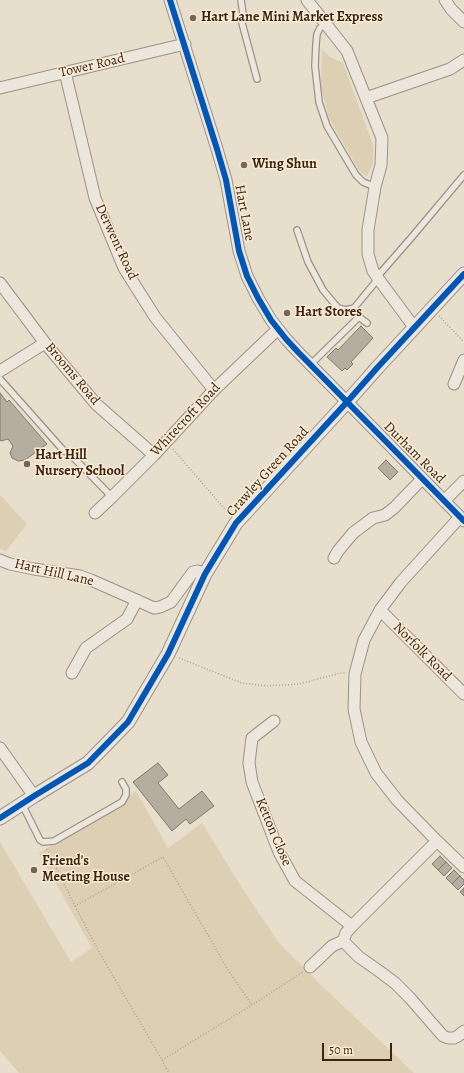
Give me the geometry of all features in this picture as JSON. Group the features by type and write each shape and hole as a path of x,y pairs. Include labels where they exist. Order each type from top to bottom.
{"street":[{"name":"Hart Lane","path":"170,0 223,168 236,238 247,276 258,298 278,329 310,365 347,402"},
{"path":"307,0 347,51 382,138 381,165 368,230 368,254 377,278 414,327"},
{"path":"445,0 451,9 464,22"},
{"name":"Tower Road","path":"0,88 185,44"},
{"path":"366,98 450,69 464,60"},
{"name":"Derwent Road","path":"65,72 95,198 124,268 155,317 214,390"},
{"name":"Crawley Green Road","path":"0,818 88,763 128,722 168,654 205,574 236,523 347,402 376,368 464,274"},
{"name":"Brooms Road","path":"0,283 45,343 96,404 154,455"},
{"name":"Whitecroft Road","path":"95,513 112,498 154,455 214,390 278,329"},
{"path":"0,371 45,343"},
{"path":"454,384 464,360"},
{"name":"Durham Road","path":"347,402 462,519"},
{"path":"334,558 353,533 373,518 385,515 394,508 422,479"},
{"path":"444,501 464,481"},
{"path":"462,519 401,582 380,610 364,640 355,674 354,709 361,742 376,773 397,800 464,866"},
{"name":"Hart Hill Lane","path":"0,560 10,564 34,569 80,576 154,608 171,602 192,572 205,574"},
{"path":"72,673 86,648 126,619 137,600"},
{"name":"Norfolk Road","path":"380,610 464,694"},
{"name":"Ketton Close","path":"274,721 252,738 249,763 252,782 279,852 295,881 352,926"},
{"path":"0,748 34,796"},
{"path":"310,967 332,946 342,942 346,933 352,926 437,841"},
{"path":"342,942 359,957 380,971 394,983 410,998 443,1036 454,1038 464,1031"}],"lane":[{"path":"242,0 242,24 257,79"},
{"path":"326,24 320,28 317,34 316,44 315,66 319,102 327,126 356,175 363,182 376,187"},
{"path":"297,230 308,262 323,290 338,308 346,310 354,308 377,278 464,174"},
{"path":"310,365 360,317 367,323"},
{"path":"0,379 64,451 68,452 112,498"},
{"path":"22,804 40,840 43,842 54,841 122,802 126,795 126,789 122,782"}],"path":[{"path":"432,309 464,342"},
{"path":"166,441 236,523"},
{"path":"168,654 242,683 267,686 299,684 340,672 355,674"},
{"path":"43,842 98,950 169,1073"},
{"path":"75,906 163,857 228,970 252,1005"},
{"path":"162,1060 252,1005 310,967"}],"shaded area":[{"path":"322,49 330,57 343,63 373,145 373,163 367,176 360,172 329,118 321,87"},
{"path":"0,495 27,524 6,551 0,549"},
{"path":"136,791 168,848 202,823 242,888 279,943 414,1073 19,1073 0,1051 0,842 71,962 92,948 39,853"}],"building":[{"path":"361,326 373,338 351,362 353,364 347,370 345,368 342,371 327,357 336,348 338,350"},
{"path":"0,393 7,402 9,400 47,444 25,460 18,461 12,458 10,453 13,446 8,439 0,440"},
{"path":"386,460 398,472 390,480 378,468"},
{"path":"158,763 168,775 158,783 179,809 202,791 214,806 190,824 186,819 172,831 133,782"},
{"path":"440,856 446,862 438,870 432,864"},
{"path":"446,862 452,868 444,876 438,870"},
{"path":"454,870 460,876 452,884 446,878"},
{"path":"460,876 464,880 464,884 458,890 452,884"},
{"path":"464,888 464,896 460,892"}],"cycle path":[{"path":"170,0 226,180 239,251 247,276 258,298 271,320 298,352 464,521"},
{"path":"0,818 88,763 128,722 168,654 205,574 236,523 464,274"}],"place":[{"name":"Hart Lane Mini Market Express","path":"193,18"},
{"name":"Wing Shun","path":"244,165"},
{"name":"Hart Stores","path":"287,313"},
{"name":"Hart Hill Nursery School","path":"27,464"},
{"name":"Friend's Meeting House","path":"34,870"}]}
